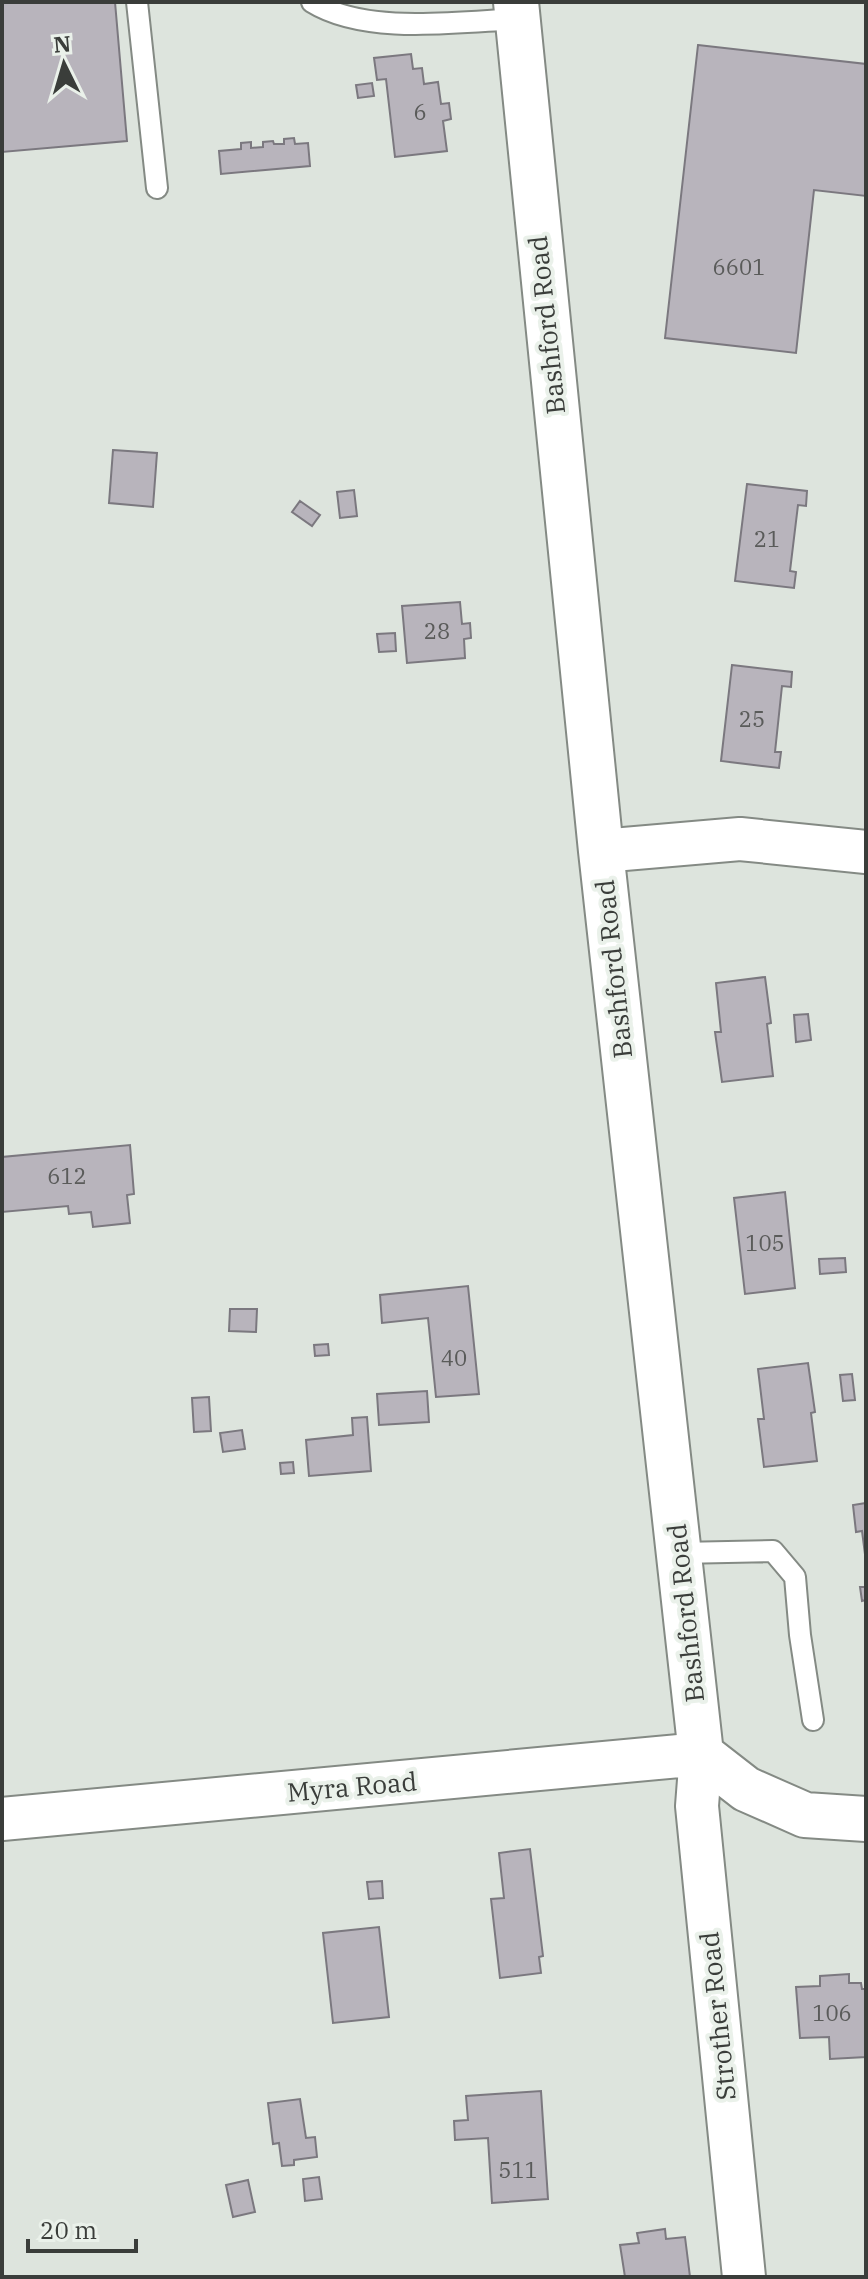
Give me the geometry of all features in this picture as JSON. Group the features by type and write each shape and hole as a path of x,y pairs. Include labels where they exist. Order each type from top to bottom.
{"street":[{"name":"Bashford Road","path":"517,10 601,851 701,1754"},
{"path":"601,851 740,839 866,852"},
{"path":"701,1754 746,1789 805,1815 866,1819"},
{"name":"Myra Road","path":"2,1819 701,1754"},
{"name":"Strother Road","path":"701,1754 697,1806 744,2277"}],"lane":[{"path":"137,2 157,188"},
{"path":"312,2 371,22 420,24 517,10"},
{"path":"679,1553 773,1551 795,1577 813,1720"}],"building":[{"path":"2,2 115,2 127,141 2,152"},
{"path":"698,45 866,64 866,196 814,190 796,353 665,338"},
{"path":"411,54 413,69 422,68 424,84 438,82 441,104 449,103 451,119 443,121 447,151 395,157 386,79 377,80 374,58"},
{"path":"372,83 374,96 358,98 356,85"},
{"path":"294,138 295,144 308,143 310,166 221,174 219,151 241,149 241,143 251,142 251,148 263,147 263,142 284,144 284,139"},
{"path":"113,450 157,453 153,507 109,503"},
{"path":"747,484 807,491 806,506 798,505 790,571 796,572 794,588 735,581"},
{"path":"354,490 357,516 340,518 337,492"},
{"path":"300,501 320,515 312,526 292,512"},
{"path":"460,602 462,624 470,623 471,638 464,639 465,658 407,663 402,606"},
{"path":"395,633 396,651 379,652 377,634"},
{"path":"732,665 792,672 791,687 782,686 775,752 781,752 779,768 721,761"},
{"path":"765,977 773,1076 722,1082 715,1032 721,1032 716,983"},
{"path":"808,1014 811,1040 796,1042 794,1015"},
{"path":"130,1145 134,1194 127,1195 130,1223 93,1227 91,1212 69,1214 68,1206 2,1212 2,1157"},
{"path":"785,1192 795,1288 745,1294 734,1198"},
{"path":"845,1258 846,1272 820,1274 819,1259"},
{"path":"468,1286 479,1394 436,1397 428,1318 382,1323 380,1295"},
{"path":"230,1309 257,1309 256,1332 229,1331"},
{"path":"328,1344 329,1355 315,1356 314,1345"},
{"path":"808,1363 815,1412 811,1413 817,1461 764,1467 758,1419 764,1419 758,1369"},
{"path":"852,1374 855,1400 843,1401 840,1375"},
{"path":"427,1391 429,1422 379,1425 377,1394"},
{"path":"209,1397 211,1431 194,1432 192,1398"},
{"path":"367,1417 371,1471 309,1476 306,1440 353,1435 352,1418"},
{"path":"242,1430 245,1449 223,1452 220,1433"},
{"path":"293,1462 294,1473 281,1474 280,1463"},
{"path":"866,1503 866,1562 862,1531 856,1532 853,1505"},
{"path":"860,1587 866,1587 866,1600 862,1601"},
{"path":"530,1849 543,1956 539,1957 541,1973 500,1978 491,1899 504,1898 499,1853"},
{"path":"382,1881 383,1898 369,1899 367,1882"},
{"path":"379,1927 389,2017 333,2023 323,1933"},
{"path":"849,1974 849,1983 861,1983 862,1989 866,1989 866,2057 830,2059 829,2037 800,2038 796,1987 820,1986 820,1976"},
{"path":"541,2091 548,2199 492,2203 488,2138 455,2140 454,2121 468,2120 466,2096"},
{"path":"300,2099 306,2138 315,2137 317,2157 294,2160 294,2165 282,2166 279,2143 273,2144 268,2103"},
{"path":"319,2177 322,2199 305,2201 303,2179"},
{"path":"248,2180 255,2212 233,2217 226,2185"},
{"path":"665,2229 666,2239 685,2237 690,2277 625,2277 620,2245 639,2243 637,2233"}]}
